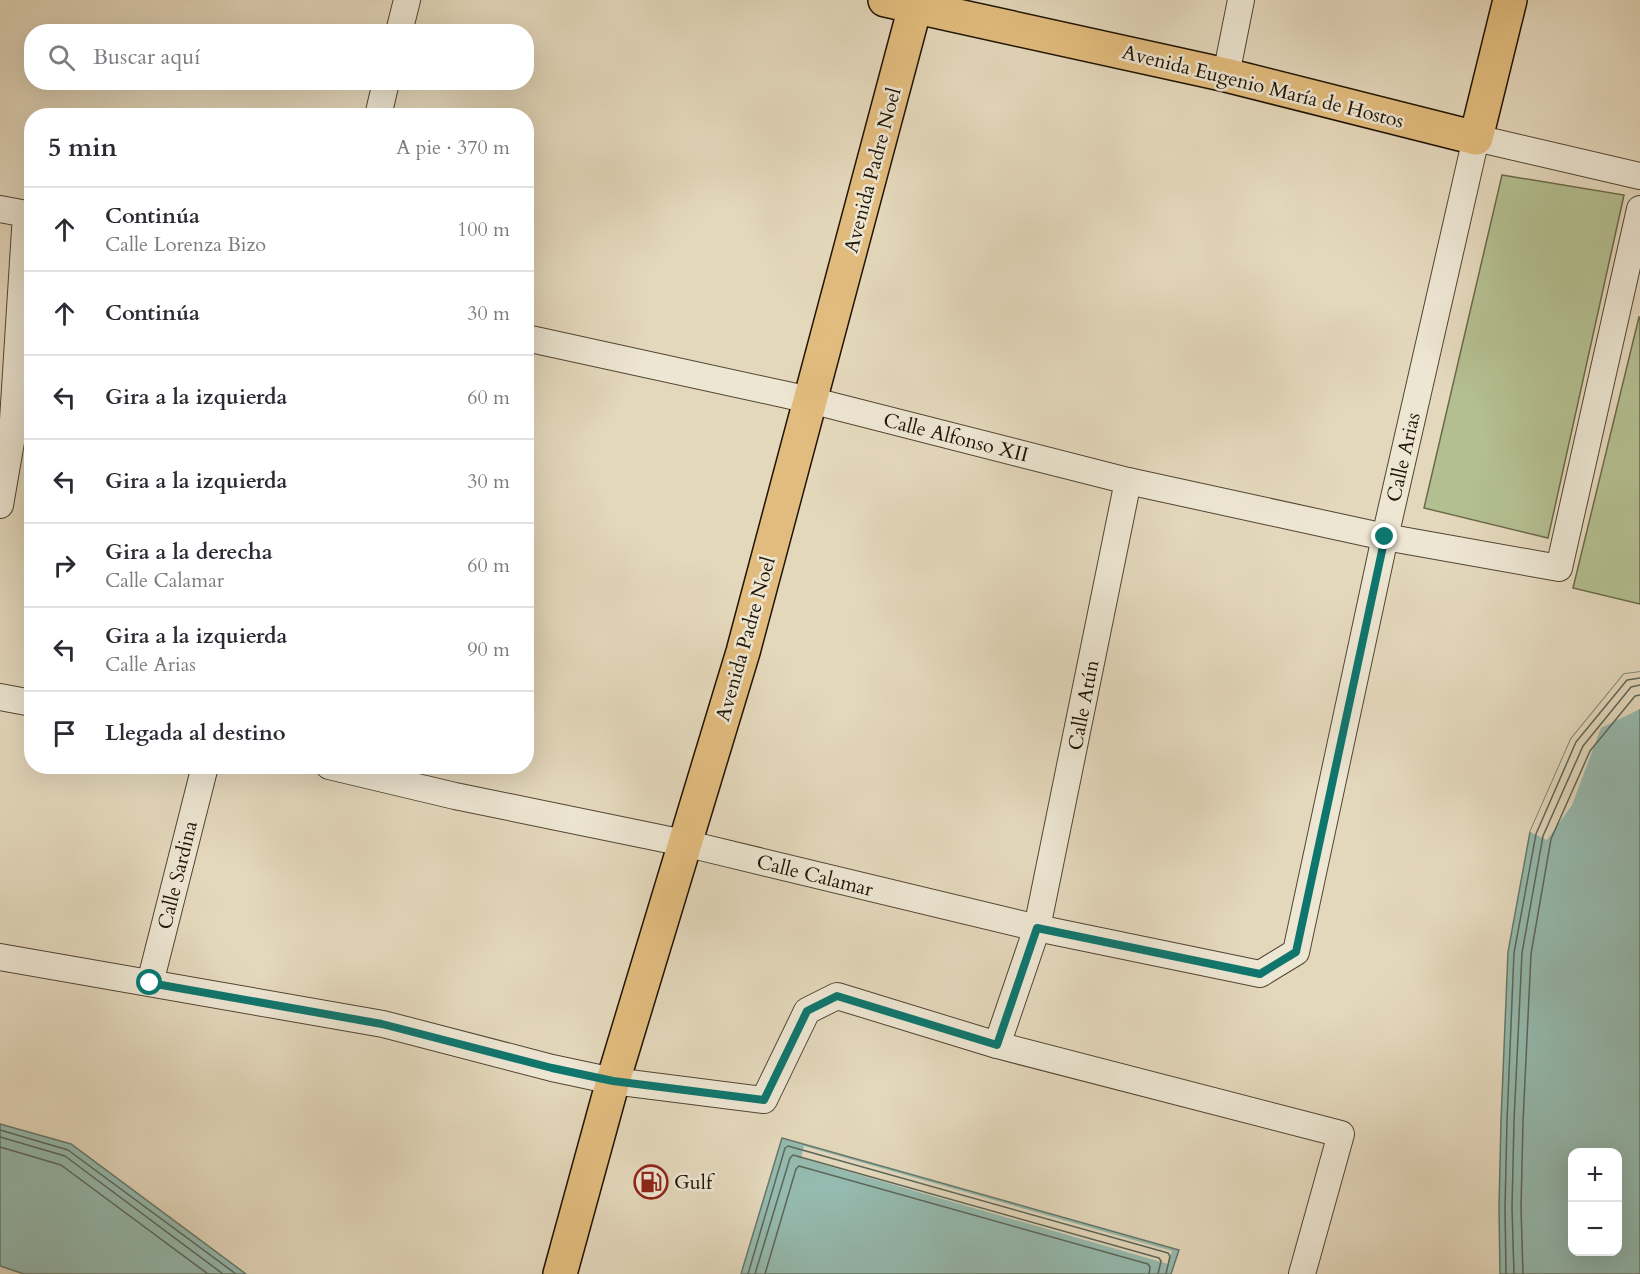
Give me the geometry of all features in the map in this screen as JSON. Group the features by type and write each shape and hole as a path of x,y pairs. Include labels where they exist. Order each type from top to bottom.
{"main road":[{"path":"1476,138 1510,0"},
{"name":"Avenida Eugenio María de Hostos","path":"906,2 1226,75 1476,138"},
{"name":"Avenida Padre Noel","path":"560,1274 613,1081 743,652 810,400 906,2"}],"street":[{"path":"401,24 407,0"},
{"path":"1226,75 1241,0"},
{"path":"380,108 384,90"},
{"name":"Avenida Eugenio María de Hostos","path":"1476,138 1640,176"},
{"name":"Calle Arias","path":"1296,952 1385,537 1476,138"},
{"path":"0,209 24,214"},
{"name":"Calle Alfonso XII","path":"534,340 810,400 1128,481 1385,537 1559,568 1640,209"},
{"path":"0,504 12,436 24,280"},
{"name":"Calle Atún","path":"997,1045 1037,928 1128,481"},
{"path":"0,697 24,702"},
{"name":"Calle Sardina","path":"150,983 203,774"},
{"name":"Calle Calamar","path":"363,774 455,796 684,843 1037,928 1260,974 1296,952"},
{"path":"0,957 382,1024 552,1068 613,1081 764,1100 807,1011 837,996 997,1045 1341,1134 1302,1274"}],"green space":[{"path":"1502,175 1624,195 1548,538 1424,508"},
{"path":"1640,317 1640,604 1573,588"}],"water":[{"path":"1640,672 1640,1274 1500,1274 1501,1121 1508,952 1530,832 1571,739 1624,674"},
{"path":"0,1124 71,1144 246,1274 24,1274 0,1266"},
{"path":"782,1138 1179,1250 1171,1274 741,1274"}],"pier":[{"path":"1640,672 1640,709 1601,728 1572,805 1547,840 1530,832 1571,739 1624,674"},
{"path":"804,1146 1172,1251 1168,1264 801,1158"}],"place":[{"name":"Gulf","path":"651,1182"}],"route":[{"path":"150,983 382,1024 552,1068 613,1081 764,1100 807,1011 837,996 997,1045 1037,928 1260,974 1296,952 1385,537"}]}
